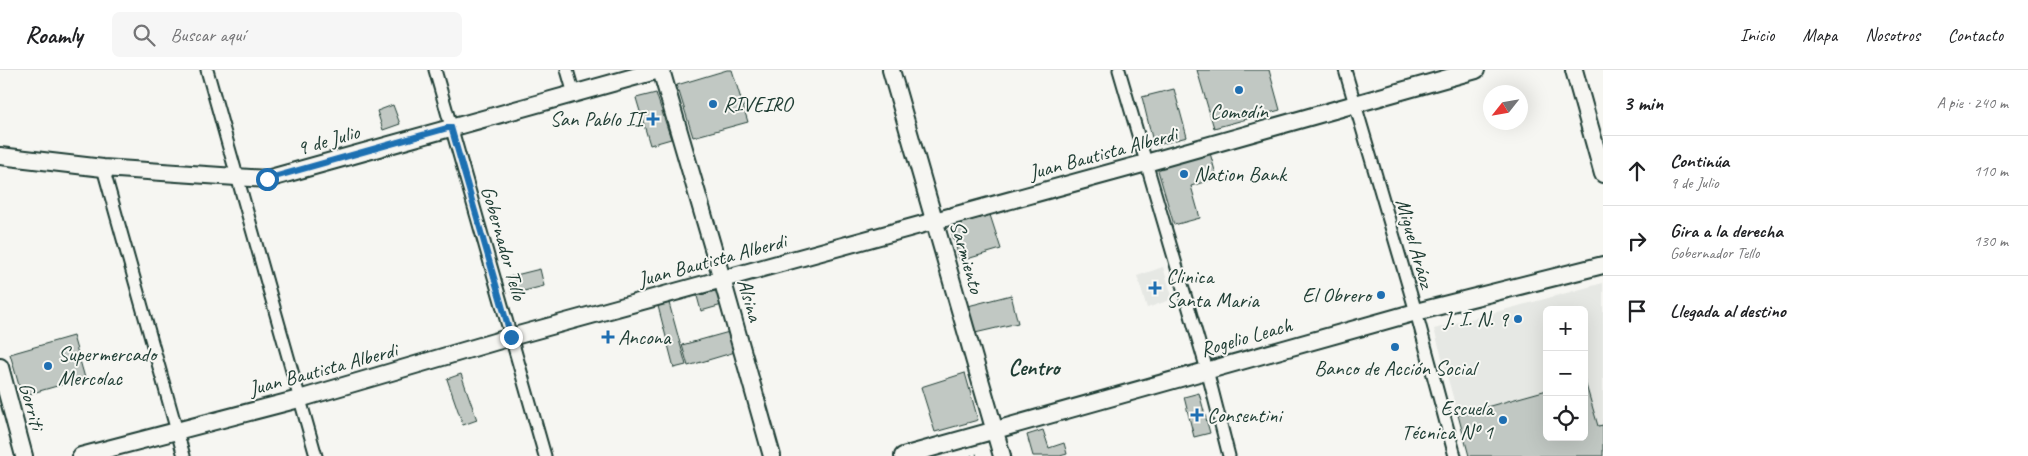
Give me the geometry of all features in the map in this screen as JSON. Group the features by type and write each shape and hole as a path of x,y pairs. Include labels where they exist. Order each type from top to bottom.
{"main road":[{"name":"9 de Julio","path":"0,156 103,168 267,179 660,70"},
{"name":"Alsina","path":"660,70 772,456"},
{"name":"Sarmiento","path":"891,70 1002,456"},
{"name":"Juan Bautista Alberdi","path":"81,456 300,399 511,337 1146,163 1476,70"},
{"path":"1574,70 1603,174"},
{"name":"Rogelio Leach","path":"902,456 1416,312 1603,265"},
{"name":"Gorriti","path":"0,367 24,456"}],"street":[{"path":"207,70 316,456"},
{"name":"Gobernador Tello","path":"435,70 545,456"},
{"path":"567,70 574,94"},
{"path":"1119,70 1229,456"},
{"name":"Miguel Aráoz","path":"1345,70 1416,312 1455,456"},
{"path":"103,168 184,456"}],"path":[{"path":"971,456 979,455"}],"shaded area":[{"name":"Clinica Santa Maria","path":"1163,267 1173,299 1147,308 1137,276"},
{"path":"1603,283 1603,425 1598,426 1588,392 1588,306 1543,306 1543,391 1458,415 1434,329"}],"building":[{"name":"RIVEIRO","path":"732,70 748,122 693,137 677,85"},
{"name":"Comodín","path":"1197,70 1269,70 1280,110 1214,128"},
{"path":"1174,89 1187,137 1154,146 1142,97"},
{"name":"San Pablo II","path":"656,93 671,139 650,145 636,98"},
{"path":"393,105 400,124 383,130 377,111"},
{"path":"1210,153 1217,178 1191,186 1200,218 1174,225 1157,167"},
{"path":"990,215 1001,249 960,261 950,226"},
{"path":"540,269 544,286 512,294 508,277"},
{"path":"718,290 722,305 701,311 697,296"},
{"path":"1011,295 1018,323 975,333 968,306"},
{"path":"669,303 686,365 674,368 658,306"},
{"path":"729,332 735,352 688,366 682,345"},
{"name":"Supermercado Mercolac","path":"73,336 85,378 22,396 10,354"},
{"path":"965,373 978,420 935,432 921,387"},
{"path":"461,374 477,420 463,425 447,379"},
{"name":"Escuela Técnica Nº 1","path":"1543,391 1543,441 1588,441 1588,392 1598,426 1603,425 1603,456 1469,456 1458,415"},
{"name":"Consentini","path":"1199,393 1210,433 1194,437 1184,397"},
{"path":"1043,430 1049,448 1064,443 1067,454 1060,456 1033,456 1027,435"}],"place":[{"name":"Comodín","path":"1239,90"},
{"name":"RIVEIRO","path":"713,104"},
{"name":"San Pablo II","path":"653,119"},
{"name":"Nation Bank","path":"1184,174"},
{"name":"Clinica Santa Maria","path":"1155,288"},
{"name":"El Obrero","path":"1381,295"},
{"name":"J. I. N. 9","path":"1518,319"},
{"name":"Ancona","path":"608,337"},
{"name":"Banco de Acción Social","path":"1395,347"},
{"name":"Supermercado Mercolac","path":"48,366"},
{"name":"Consentini","path":"1197,415"},
{"name":"Escuela Técnica Nº 1","path":"1503,420"}],"district":[{"name":"Centro","path":"1034,368"}],"route":[{"path":"267,179 451,127 511,337"}]}
